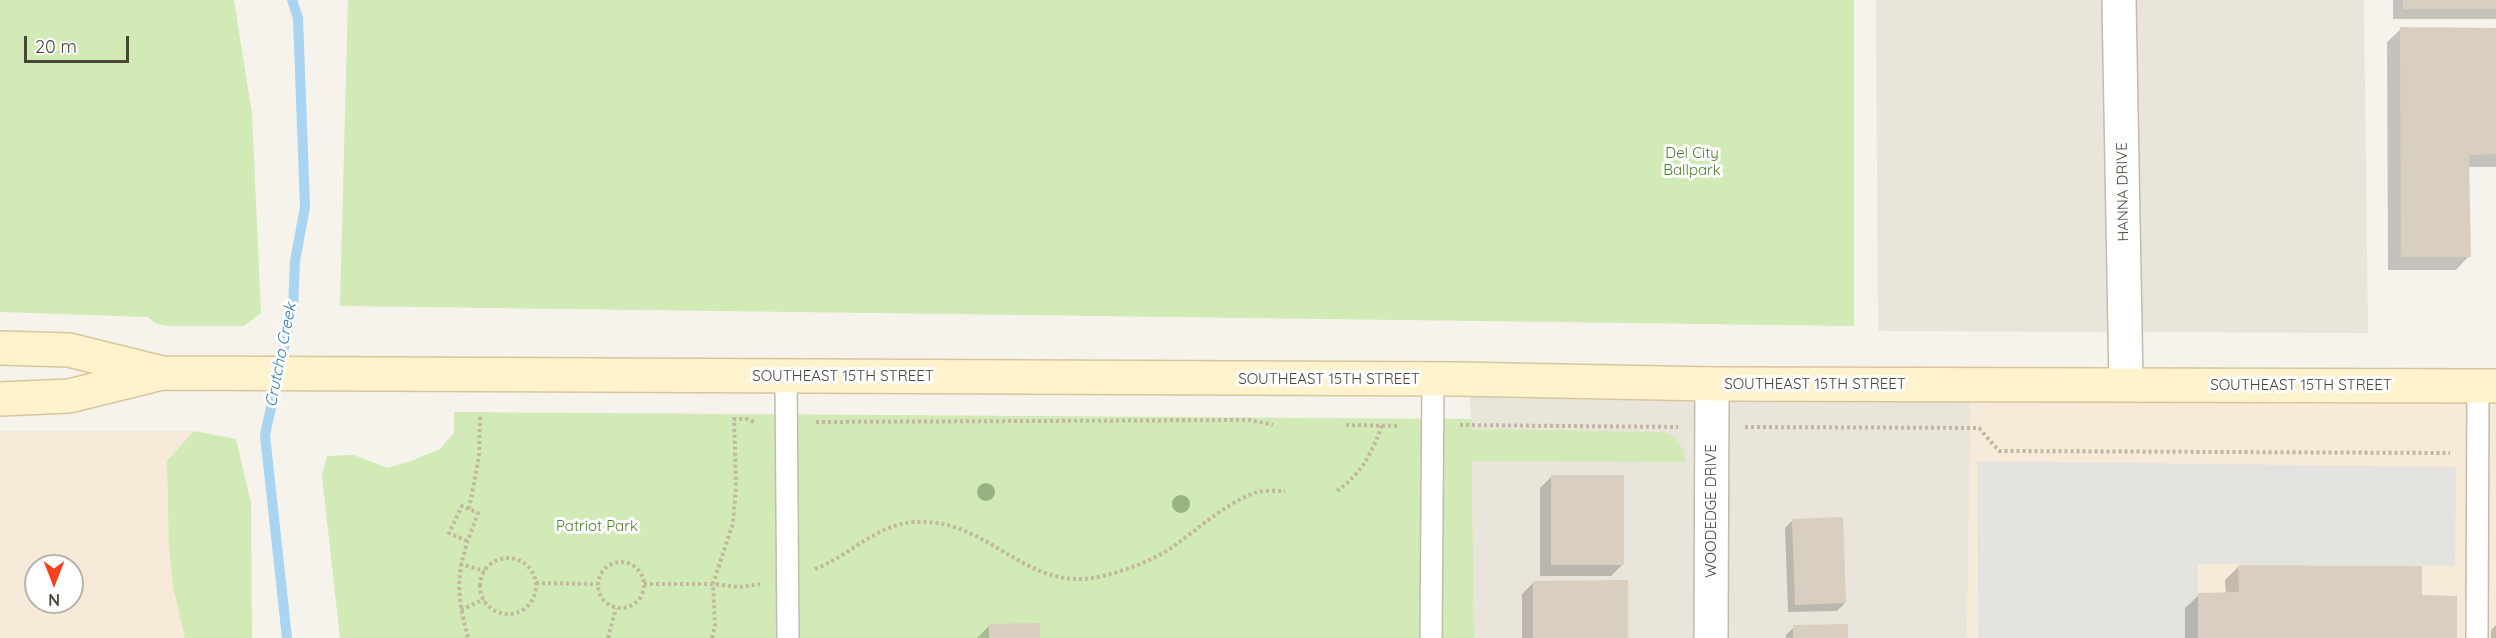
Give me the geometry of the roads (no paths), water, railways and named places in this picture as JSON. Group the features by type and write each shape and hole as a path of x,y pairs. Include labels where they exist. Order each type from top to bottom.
{"main road":[{"name":"SOUTHEAST 15TH STREET","path":"0,348 69,350 162,373 1433,379 1712,384 2487,386"},
{"name":"SOUTHEAST 15TH STREET","path":"0,399 69,396 162,373"}],"street":[{"name":"HANNA DRIVE","path":"2120,0 2126,384"},
{"name":"WOODEDGE DRIVE","path":"1710,638 1712,384"}],"lane":[{"path":"786,376 788,638"},
{"path":"1431,638 1433,379"},
{"path":"2477,638 2478,453 2487,386"}],"waterway":[{"name":"Crutcho Creek","path":"287,638 265,435 293,307 295,261 305,207 298,18 292,0"}],"park label":[{"name":"Del City Ballpark","path":"1692,162"},
{"name":"Patriot Park","path":"597,526"}]}
